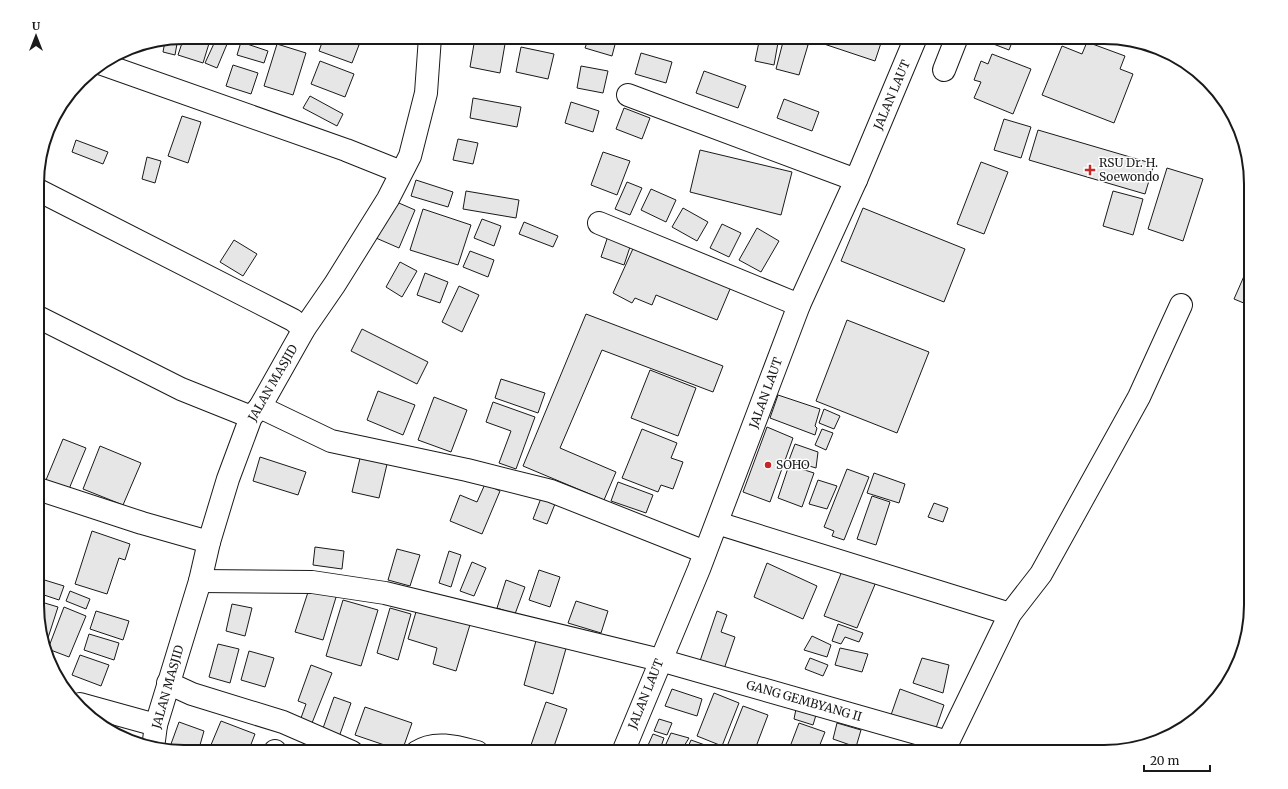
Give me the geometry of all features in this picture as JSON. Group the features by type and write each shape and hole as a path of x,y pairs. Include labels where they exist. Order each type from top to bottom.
{"street":[{"name":"JALAN MASJID","path":"152,741 149,723 168,684 200,582 209,542 249,411 298,324 335,284 388,198 394,169 410,156 426,93 430,44"},
{"name":"JALAN LAUT","path":"626,745 717,523 799,305 856,180 913,44"},
{"path":"944,70 954,44"},
{"path":"109,66 346,150 394,169"},
{"path":"628,95 856,180"},
{"path":"44,193 298,324"},
{"path":"599,223 799,305"},
{"path":"947,745 1010,614 1041,574 1127,417 1181,304"},
{"path":"44,320 181,390 249,411 331,441 467,470 551,491 705,552"},
{"path":"44,491 142,523 209,542"},
{"path":"717,523 1010,614"},
{"name":"GANG GEMBYANG II","path":"200,582 312,582 385,593 660,660 939,745"},
{"path":"168,684 192,694 283,722 336,745"},
{"path":"87,706 149,723"}],"building":[{"path":"177,44 175,55 163,52 164,45"},
{"path":"182,44 209,44 203,63 178,55"},
{"path":"214,44 227,44 217,68 205,63"},
{"path":"240,44 247,44 268,51 264,63 237,55"},
{"path":"277,44 306,53 293,95 264,86"},
{"path":"322,44 359,45 352,63 319,51"},
{"path":"474,44 505,44 500,73 470,67"},
{"path":"586,44 615,44 612,56 585,48"},
{"path":"759,44 778,44 774,65 755,61"},
{"path":"782,44 808,45 799,75 776,69"},
{"path":"824,44 881,44 875,61"},
{"path":"993,44 1011,44 1009,50"},
{"path":"1086,44 1092,44 1125,56 1120,69 1133,74 1114,123 1042,95 1062,46 1082,54"},
{"path":"521,47 554,54 548,79 516,72"},
{"path":"641,53 672,62 666,83 635,74"},
{"path":"992,54 1031,69 1013,114 974,98 981,82 974,80 981,61 988,64"},
{"path":"320,61 354,74 345,97 311,84"},
{"path":"233,65 258,73 251,94 226,86"},
{"path":"581,66 608,71 603,93 577,88"},
{"path":"704,71 746,86 738,108 696,93"},
{"path":"310,96 343,114 337,126 303,108"},
{"path":"473,98 521,107 517,127 470,118"},
{"path":"784,99 819,112 812,131 777,118"},
{"path":"571,102 599,111 593,132 565,123"},
{"path":"624,108 650,118 642,139 616,129"},
{"path":"182,116 201,122 188,163 168,156"},
{"path":"1004,119 1031,127 1021,158 994,150"},
{"path":"1038,130 1154,164 1145,194 1029,160"},
{"path":"458,139 478,143 473,164 453,160"},
{"path":"76,140 108,152 103,164 72,152"},
{"path":"700,150 792,172 781,215 690,192"},
{"path":"603,152 630,161 617,195 591,185"},
{"path":"147,157 161,161 155,183 142,179"},
{"path":"981,162 1008,172 984,234 957,224"},
{"path":"1167,168 1203,179 1183,241 1148,229"},
{"path":"416,180 453,192 448,207 411,196"},
{"path":"627,182 642,188 630,215 615,209"},
{"path":"651,189 676,200 666,222 641,210"},
{"path":"466,191 519,200 516,218 463,209"},
{"path":"1113,191 1143,199 1133,235 1103,226"},
{"path":"392,200 415,210 399,248 376,238"},
{"path":"683,208 708,222 697,241 672,227"},
{"path":"863,208 965,249 944,302 841,261"},
{"path":"423,209 471,225 458,265 410,250"},
{"path":"482,219 501,226 494,246 474,238"},
{"path":"524,222 558,236 553,247 519,234"},
{"path":"722,224 741,233 729,257 710,248"},
{"path":"757,228 779,241 761,272 739,260"},
{"path":"609,233 632,241 624,265 601,257"},
{"path":"234,240 257,254 243,276 220,262"},
{"path":"636,242 733,282 717,320 656,295 652,305 635,298 632,303 613,293"},
{"path":"470,251 494,260 488,277 463,267"},
{"path":"400,262 417,271 402,297 386,287"},
{"path":"425,273 448,282 440,303 417,295"},
{"path":"1244,276 1244,303 1234,299"},
{"path":"459,286 479,295 462,332 442,322"},
{"path":"586,314 723,366 713,392 602,350 560,448 616,472 604,500 523,466"},
{"path":"847,320 929,352 897,433 816,401"},
{"path":"362,329 428,362 417,384 351,351"},
{"path":"650,370 696,388 678,436 631,418"},
{"path":"501,379 545,393 538,413 495,398"},
{"path":"378,391 415,405 403,435 367,420"},
{"path":"778,395 820,409 815,426 817,428 815,435 770,418"},
{"path":"434,397 467,410 451,452 418,440"},
{"path":"493,402 535,417 516,469 499,463 511,431 486,422"},
{"path":"824,409 840,416 834,429 819,423"},
{"name":"SOHO","path":"767,427 793,438 770,502 743,492"},
{"path":"642,429 677,443 671,458 683,462 673,489 661,485 658,492 622,478"},
{"path":"822,429 833,433 826,450 815,445"},
{"path":"63,439 86,448 69,489 46,480"},
{"path":"795,444 818,452 816,468 789,460"},
{"path":"100,446 141,463 123,505 83,489"},
{"path":"361,454 388,460 379,498 352,492"},
{"path":"260,457 306,472 298,495 253,481"},
{"path":"789,465 814,473 802,507 778,498"},
{"path":"847,469 869,477 844,540 832,536 834,531 824,527"},
{"path":"874,473 905,484 899,503 867,493"},
{"path":"818,480 837,486 827,509 809,504"},
{"path":"618,482 653,495 646,513 611,501"},
{"path":"485,484 500,491 482,534 450,521 460,495 477,502"},
{"path":"543,493 557,499 547,524 533,519"},
{"path":"872,496 890,502 876,545 857,539"},
{"path":"934,503 948,508 943,522 928,517"},
{"path":"92,531 130,544 125,560 119,558 107,594 75,584"},
{"path":"315,547 344,551 342,569 313,565"},
{"path":"397,549 420,555 410,586 388,580"},
{"path":"449,551 461,555 451,587 439,583"},
{"path":"472,562 486,568 474,596 460,591"},
{"path":"767,563 817,586 803,619 754,597"},
{"path":"844,566 878,577 857,628 824,616"},
{"path":"539,570 560,577 550,607 529,600"},
{"path":"44,580 64,586 59,600 44,595"},
{"path":"506,580 525,587 515,614 497,608"},
{"path":"310,586 337,594 323,640 295,632"},
{"path":"70,591 90,599 86,609 66,601"},
{"path":"343,600 378,610 361,666 326,656"},
{"path":"576,601 608,611 601,633 568,623"},
{"path":"44,603 58,607 48,637 45,623"},
{"path":"232,604 252,608 245,636 226,631"},
{"path":"418,605 472,618 456,671 433,664 437,648 408,639"},
{"path":"64,607 86,616 69,657 51,650 50,644"},
{"path":"390,608 411,614 398,660 377,653"},
{"path":"96,611 129,621 123,640 90,629"},
{"path":"717,611 727,615 721,632 735,637 724,669 700,661"},
{"path":"838,624 863,633 859,642 845,637 841,644 832,641"},
{"path":"89,634 119,643 114,660 84,650"},
{"path":"812,636 831,645 827,657 804,650"},
{"path":"537,637 567,645 553,694 524,685"},
{"path":"218,644 239,649 230,683 209,677"},
{"path":"840,648 868,654 862,672 835,665"},
{"path":"249,651 274,658 265,687 241,680"},
{"path":"80,655 109,665 101,686 72,675"},
{"path":"810,658 828,665 823,676 805,669"},
{"path":"922,658 949,665 943,693 913,683"},
{"path":"311,665 332,673 312,723 301,718 306,704 298,701"},
{"path":"672,689 702,699 697,716 665,706"},
{"path":"900,689 944,705 935,731 891,715"},
{"path":"714,693 739,703 722,745 697,736"},
{"path":"334,697 351,703 339,737 322,731"},
{"path":"546,702 567,709 554,745 531,745"},
{"path":"743,706 768,715 757,745 728,745"},
{"path":"365,707 412,723 404,745 384,745 355,735"},
{"path":"796,709 816,715 813,725 794,719"},
{"path":"659,719 672,723 667,735 654,731"},
{"path":"221,721 255,734 251,745 211,745"},
{"path":"179,722 204,731 200,745 171,744"},
{"path":"799,723 825,732 820,745 791,745"},
{"path":"837,723 861,730 857,745 850,745 833,739"},
{"path":"671,733 689,738 685,745 666,744"},
{"path":"653,734 664,738 662,745 648,745"},
{"path":"691,740 705,745 689,745"}],"place":[{"name":"RSU Dr. H. Soewondo","path":"1090,170"},
{"name":"SOHO","path":"768,465"}]}
